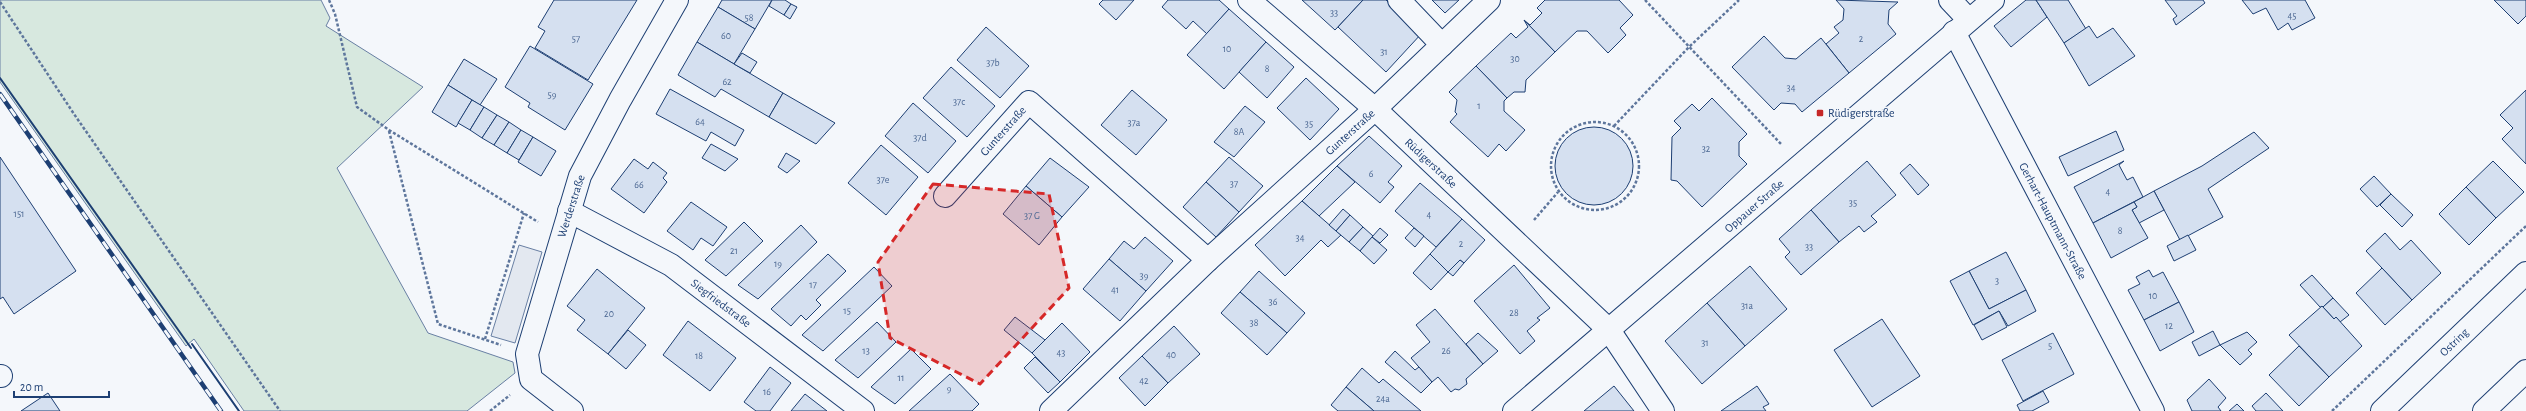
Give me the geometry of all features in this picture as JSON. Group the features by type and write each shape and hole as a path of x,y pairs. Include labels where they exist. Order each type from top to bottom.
{"street":[{"name":"Werderstraße","path":"572,411 531,379 527,354 580,176 620,100 677,0"},
{"name":"Rüdigerstraße","path":"1249,0 1375,109 1609,330 1664,411"},
{"path":"1399,0 1442,45"},
{"name":"Gunterstraße","path":"1051,411 1208,260 1375,109 1488,0"},
{"name":"Gerhart-Hauptmann-Straße","path":"1950,0 1961,25 2153,411"},
{"name":"Oppauer Straße","path":"1514,411 1961,25 1993,0"},
{"name":"Gunterstraße","path":"945,196 1029,102 1208,260"},
{"name":"Siegfriedstraße","path":"569,211 671,264 863,411"},
{"name":"Ostring","path":"2382,411 2526,273"},
{"path":"2484,411 2526,371"}],"path":[{"path":"329,0 335,14 357,106 389,130 561,236"},
{"path":"1645,0 1800,165"},
{"path":"1614,126 1689,47 1738,0"},
{"path":"0,2 78,120 280,411"},
{"path":"1600,122 1614,126 1626,134 1635,146 1639,168 1634,189 1624,200 1611,208 1597,211 1582,209 1569,203 1558,192 1552,179 1550,165 1553,150 1560,138 1572,128 1585,123 1600,122"},
{"path":"389,130 438,324 527,354"},
{"path":"1515,242 1558,192"},
{"path":"485,340 524,213"},
{"path":"2332,411 2526,226"}],"highlighted area":[{"path":"933,184 1049,194 1069,288 980,384 890,338 878,262"}],"shaded area":[{"path":"0,0 321,0 330,18 326,26 423,87 337,168 428,333 513,362 515,373 467,411 244,411 194,339 186,346 0,82"},
{"path":"519,245 542,252 515,343 491,336"}],"building":[{"path":"554,0 637,0 588,80 535,48 545,31 538,27"},
{"path":"722,0 772,0 755,29 718,7"},
{"path":"772,0 785,0 791,4 784,15 769,6"},
{"path":"1103,0 1134,0 1116,20 1099,4"},
{"path":"1168,0 1219,0 1229,9 1207,34 1193,21 1186,29 1162,7"},
{"path":"1302,0 1363,0 1335,30"},
{"path":"1363,0 1386,0 1422,33 1386,72 1338,27"},
{"path":"1432,0 1459,0 1445,13"},
{"path":"1545,0 1619,0 1633,15 1620,28 1626,35 1608,53 1587,31 1577,31 1555,52 1524,20 1530,25 1542,13 1537,8"},
{"path":"1836,0 1898,2 1889,10 1888,24 1896,34 1849,73 1826,44 1839,33 1834,27 1843,20 1844,9"},
{"path":"2026,0 2036,0 2047,17 2011,47 1994,26"},
{"path":"2036,0 2068,0 2086,29 2064,43"},
{"path":"2165,0 2203,0 2205,3 2176,25 2173,19 2177,16"},
{"path":"2242,0 2305,0 2315,18 2292,30 2288,23 2278,30 2266,8 2253,14"},
{"path":"2494,0 2526,0 2526,16 2518,24"},
{"path":"791,4 797,7 790,19 784,15"},
{"path":"718,7 755,29 734,64 697,42"},
{"path":"1229,9 1266,42 1224,89 1187,55"},
{"path":"1524,20 1555,52 1526,80 1525,92 1514,92 1507,98 1476,66 1511,33 1516,38 1528,27"},
{"path":"2089,26 2097,38 2113,28 2135,56 2089,86 2064,43"},
{"path":"986,27 1029,66 1000,98 957,60"},
{"path":"1764,36 1785,58 1796,59 1821,38 1849,73 1802,112 1795,104 1781,103 1774,110 1732,67"},
{"path":"697,42 783,93 769,117 721,89 715,97 678,75"},
{"path":"1266,42 1294,67 1267,98 1239,72"},
{"path":"530,46 593,84 565,130 528,107 530,103 505,87"},
{"path":"742,53 757,62 750,73 734,64"},
{"path":"464,59 497,79 480,105 448,85"},
{"path":"1476,66 1507,98 1504,101 1504,111 1525,130 1506,151 1499,144 1488,157 1450,122 1457,114 1455,112 1457,100 1449,92"},
{"path":"951,67 995,106 967,137 923,98"},
{"path":"1306,78 1339,109 1310,140 1277,108"},
{"path":"448,85 472,100 456,127 432,112"},
{"path":"670,89 744,130 735,146 711,132 706,141 656,114"},
{"path":"1132,90 1167,120 1136,155 1101,125"},
{"path":"2526,90 2526,164 2502,139 2513,128 2500,115"},
{"path":"783,93 835,123 816,144 769,117"},
{"path":"1712,98 1747,134 1739,142 1739,156 1747,164 1702,207 1677,181 1671,180 1672,137 1681,128 1674,121 1692,104 1699,111"},
{"path":"472,100 484,107 470,130 458,123"},
{"path":"913,103 956,141 928,173 885,136"},
{"path":"1245,106 1265,122 1234,157 1214,142"},
{"path":"484,107 497,115 482,138 470,130"},
{"path":"497,115 509,122 494,145 482,138"},
{"path":"509,122 521,130 507,153 494,145"},
{"path":"1594,127 1609,130 1621,139 1630,151 1633,166 1630,181 1621,193 1609,202 1594,205 1579,202 1567,193 1558,181 1555,166 1558,151 1567,139 1579,130"},
{"path":"521,130 533,137 519,160 507,153"},
{"path":"2116,131 2124,150 2068,176 2059,157"},
{"path":"2254,132 2269,148 2208,189 2223,217 2180,240 2154,191 2202,166"},
{"path":"1369,136 1402,166 1388,182 1394,187 1380,203 1337,166"},
{"path":"533,137 556,151 541,176 518,162"},
{"path":"711,144 738,159 725,171 702,158"},
{"path":"881,145 918,177 886,215 848,183"},
{"path":"786,153 800,161 787,173 778,167"},
{"path":"0,157 76,271 14,314 3,297 0,299"},
{"path":"1229,157 1263,186 1239,212 1206,182"},
{"path":"1050,158 1089,187 1062,217 1026,186"},
{"path":"634,159 648,169 653,162 667,173 663,178 667,182 644,213 611,189"},
{"path":"1867,161 1896,195 1871,216 1877,222 1864,232 1859,226 1839,242 1811,210"},
{"path":"2124,161 2119,165 2127,180 2133,177 2143,197 2093,223 2074,187"},
{"path":"2493,161 2524,192 2496,218 2466,187"},
{"path":"1910,164 1929,185 1918,195 1900,173"},
{"path":"1337,166 1355,182 1319,216 1302,201"},
{"path":"2374,176 2391,194 2377,207 2360,189"},
{"path":"1206,182 1239,212 1216,237 1183,207"},
{"path":"1420,183 1462,219 1436,247 1395,211"},
{"path":"1026,186 1062,217 1039,245 1003,214"},
{"path":"2466,187 2496,218 2469,245 2439,214"},
{"path":"2154,191 2164,210 2139,223 2132,210 2137,207 2134,202"},
{"path":"2391,194 2413,215 2402,227 2380,205"},
{"path":"1302,201 1341,235 1328,247 1321,240 1285,276 1255,245"},
{"path":"691,202 727,227 713,246 701,238 693,250 667,231"},
{"path":"2134,202 2137,207 2132,210 2148,238 2111,258 2093,223"},
{"path":"1343,209 1350,215 1336,231 1329,225"},
{"path":"1811,210 1839,242 1801,275 1785,257 1790,252 1779,239"},
{"path":"1350,215 1363,227 1349,242 1336,231"},
{"path":"1462,219 1485,240 1464,263 1460,260 1448,272 1430,254"},
{"path":"744,222 763,241 726,276 705,260"},
{"path":"801,225 817,242 758,299 738,285"},
{"path":"1363,227 1373,236 1360,251 1349,242"},
{"path":"1380,228 1388,235 1380,243 1372,237"},
{"path":"1414,228 1424,236 1415,247 1405,238"},
{"path":"2385,233 2400,250 2411,240 2441,273 2412,300 2366,251"},
{"path":"2188,235 2196,250 2174,261 2167,246"},
{"path":"1145,237 1173,261 1146,291 1109,259 1124,241 1134,249"},
{"path":"1372,237 1387,250 1374,264 1360,251"},
{"path":"2006,252 2026,290 1989,309 1969,271"},
{"path":"828,254 846,271 816,300 821,305 806,320 801,315 791,326 771,309"},
{"path":"1430,254 1448,272 1431,290 1413,273"},
{"path":"1109,259 1146,291 1120,321 1083,289"},
{"path":"1460,260 1464,263 1453,276 1448,272"},
{"path":"1514,265 1550,308 1537,318 1540,320 1527,331 1535,341 1520,354 1474,301"},
{"path":"1750,266 1787,309 1745,346 1707,303"},
{"path":"874,267 892,286 823,351 802,335"},
{"path":"2382,268 2412,300 2385,325 2356,293"},
{"path":"597,269 645,308 608,354 577,330 585,320 567,306"},
{"path":"2149,270 2153,277 2163,272 2179,302 2144,320 2128,290 2140,284 2136,277"},
{"path":"1259,271 1305,313 1287,333 1240,292"},
{"path":"1969,271 1989,309 2026,290 2036,311 2008,326 1999,311 1973,325 1950,281"},
{"path":"2312,275 2333,298 2323,307 2320,307 2300,285"},
{"path":"1240,292 1287,333 1267,355 1221,313"},
{"path":"2333,298 2349,315 2340,322 2336,317 2334,319 2323,307"},
{"path":"2179,302 2194,332 2160,351 2144,320"},
{"path":"1707,303 1745,346 1702,384 1665,341"},
{"path":"2322,306 2334,319 2336,317 2362,346 2329,377 2289,335"},
{"path":"1435,309 1483,364 1466,379 1467,384 1459,390 1455,389 1451,392 1438,377 1432,382 1411,358 1430,342 1416,325"},
{"path":"1999,311 2007,327 1982,340 1974,325"},
{"path":"1015,317 1045,340 1032,353 1004,330"},
{"path":"1882,319 1920,376 1872,407 1834,350"},
{"path":"688,321 736,358 710,391 663,355"},
{"path":"877,322 896,342 858,378 835,360"},
{"path":"1062,323 1090,352 1060,382 1032,353"},
{"path":"1174,326 1200,354 1168,383 1142,356"},
{"path":"628,330 646,345 626,369 608,354"},
{"path":"2213,331 2220,345 2199,356 2192,342"},
{"path":"2247,332 2257,342 2248,350 2252,354 2240,365 2220,345"},
{"path":"1478,333 1498,351 1483,364 1466,344"},
{"path":"2053,333 2074,374 2023,401 2002,360"},
{"path":"2299,346 2329,377 2299,406 2269,375"},
{"path":"911,349 931,369 895,404 871,387"},
{"path":"1395,351 1415,370 1419,367 1432,382 1421,393 1385,362"},
{"path":"1142,356 1168,383 1145,406 1119,378"},
{"path":"1035,357 1060,382 1048,393 1024,368"},
{"path":"770,367 791,383 770,411 756,411 744,402"},
{"path":"1362,368 1379,383 1383,379 1421,411 1374,411 1346,387"},
{"path":"950,374 979,404 972,411 909,411"},
{"path":"2209,379 2226,398 2218,407 2221,411 2192,411 2187,400"},
{"path":"1614,386 1634,411 1584,411"},
{"path":"1757,386 1769,404 1763,407 1766,411 1721,411"},
{"path":"1346,387 1374,411 1338,411 1331,405"},
{"path":"2043,391 2049,402 2032,411 2020,411 2017,405"},
{"path":"48,393 60,411 21,411"},
{"path":"2266,393 2283,411 2256,411 2252,406"},
{"path":"805,394 827,411 791,411"},
{"path":"2237,404 2244,411 2229,411"}],"railway":[{"path":"0,94 221,411"}],"wall":[{"path":"0,78 191,348"},
{"path":"192,344 239,411"}],"place":[{"name":"Rüdigerstraße","path":"1820,113"}]}
